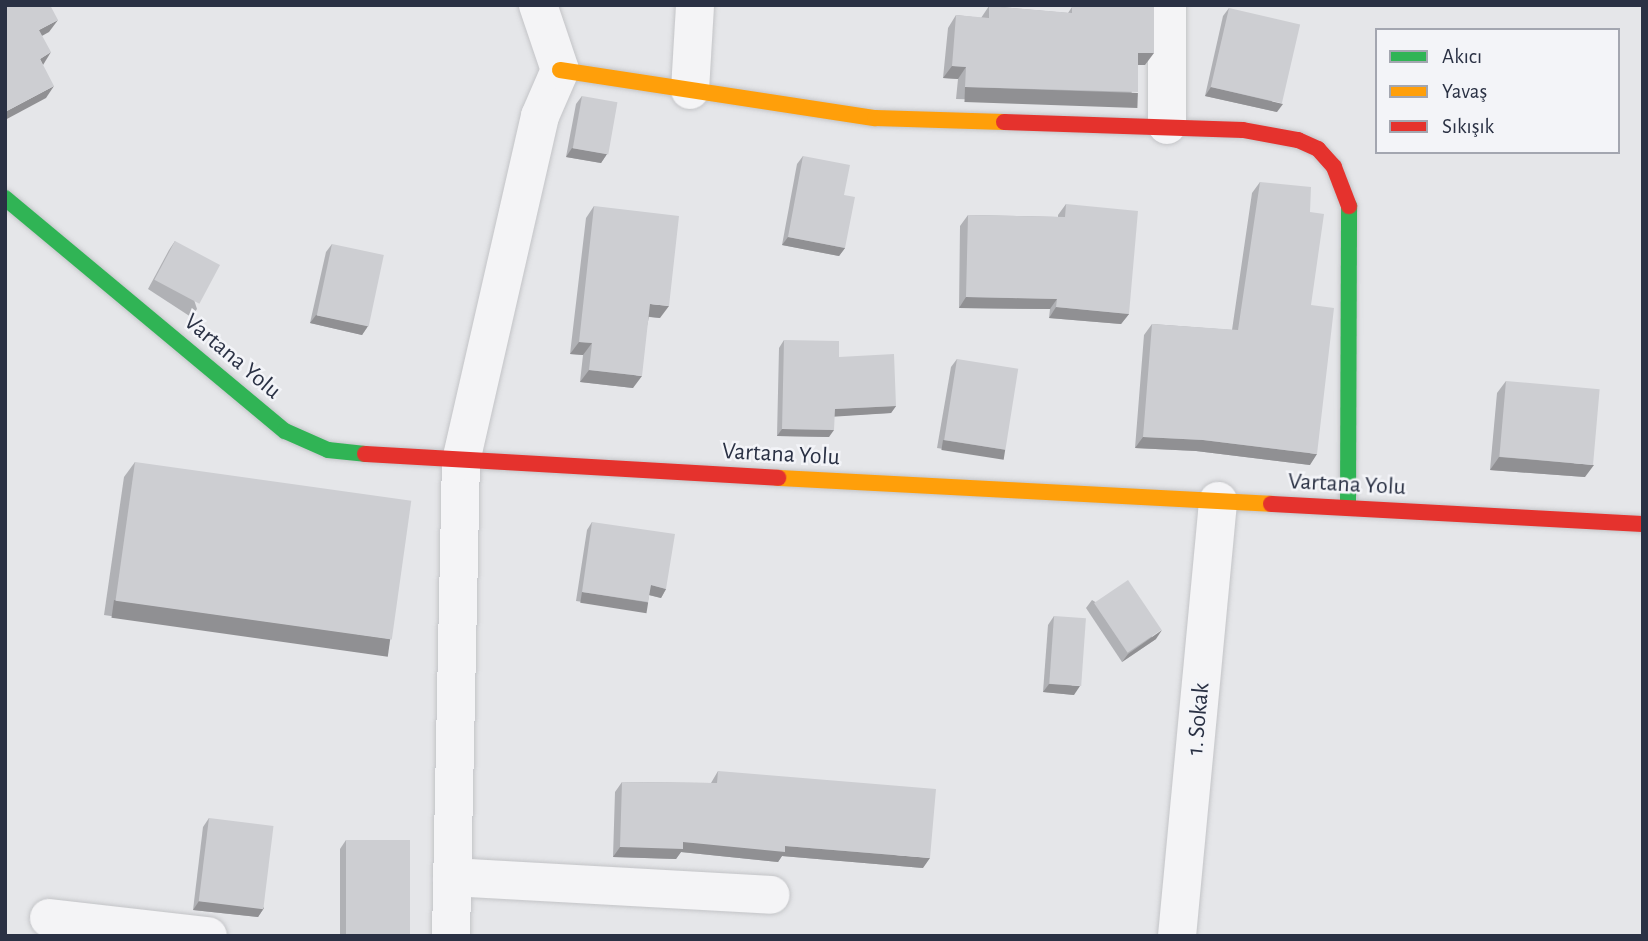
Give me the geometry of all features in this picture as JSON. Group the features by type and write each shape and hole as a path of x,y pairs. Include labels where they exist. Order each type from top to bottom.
{"street":[{"path":"451,936 461,461 540,116 560,70 538,5"},
{"path":"690,90 695,5"},
{"path":"1167,5 1167,125"},
{"path":"560,70 875,118 1167,125 1243,130 1298,140 1318,149 1334,167 1349,199 1348,508"},
{"name":"Vartana Yolu","path":"5,198 285,431 328,450 461,461 1643,524"},
{"name":"1. Sokak","path":"1177,936 1218,501"},
{"path":"452,877 770,895"},
{"path":"49,918 208,936"}],"building":[{"path":"50,5 58,20 39,30 51,52 40,59 54,86 5,112 5,6"},
{"path":"989,6 1072,13 1072,7 1154,7 1154,53 1138,53 1138,92 965,87 966,67 952,66 956,15 989,18"},
{"path":"1229,8 1300,24 1282,103 1211,87"},
{"path":"582,96 617,102 608,154 573,148"},
{"path":"803,156 850,165 844,195 855,197 845,248 788,237"},
{"path":"1260,182 1311,187 1310,212 1324,214 1311,305 1334,308 1317,454 1203,440 1143,437 1152,324 1238,330"},
{"path":"1066,204 1138,211 1129,314 1056,307 1057,299 966,297 968,215 1065,217"},
{"path":"594,206 679,216 669,306 650,304 642,376 589,370 592,343 579,342"},
{"path":"175,241 220,265 199,304 154,280"},
{"path":"332,244 384,255 369,326 317,315"},
{"path":"784,340 839,341 839,357 894,354 896,406 835,409 834,430 782,429"},
{"path":"957,359 1018,369 1005,450 944,440"},
{"path":"1506,381 1600,389 1593,465 1499,457"},
{"path":"135,462 411,501 392,639 116,601"},
{"path":"592,522 675,534 666,589 651,585 648,602 582,592"},
{"path":"1128,580 1162,630 1128,653 1094,603"},
{"path":"1054,616 1086,618 1081,686 1049,684"},
{"path":"718,771 936,789 930,858 785,846 785,852 683,842 683,849 620,847 622,782 717,783"},
{"path":"209,818 274,826 263,909 199,901"},
{"path":"346,840 410,840 410,934 346,934"}],"traffic: fast":[{"path":"5,198 285,431 328,450 365,454"},
{"path":"1348,508 1349,206"}],"traffic: slow":[{"path":"560,70 875,118 1004,122"},
{"path":"778,478 1271,504"}],"traffic: jam":[{"path":"1004,122 1243,130 1298,140 1318,149 1334,167 1349,206"},
{"path":"365,454 778,478"},
{"path":"1271,504 1643,524"}]}
